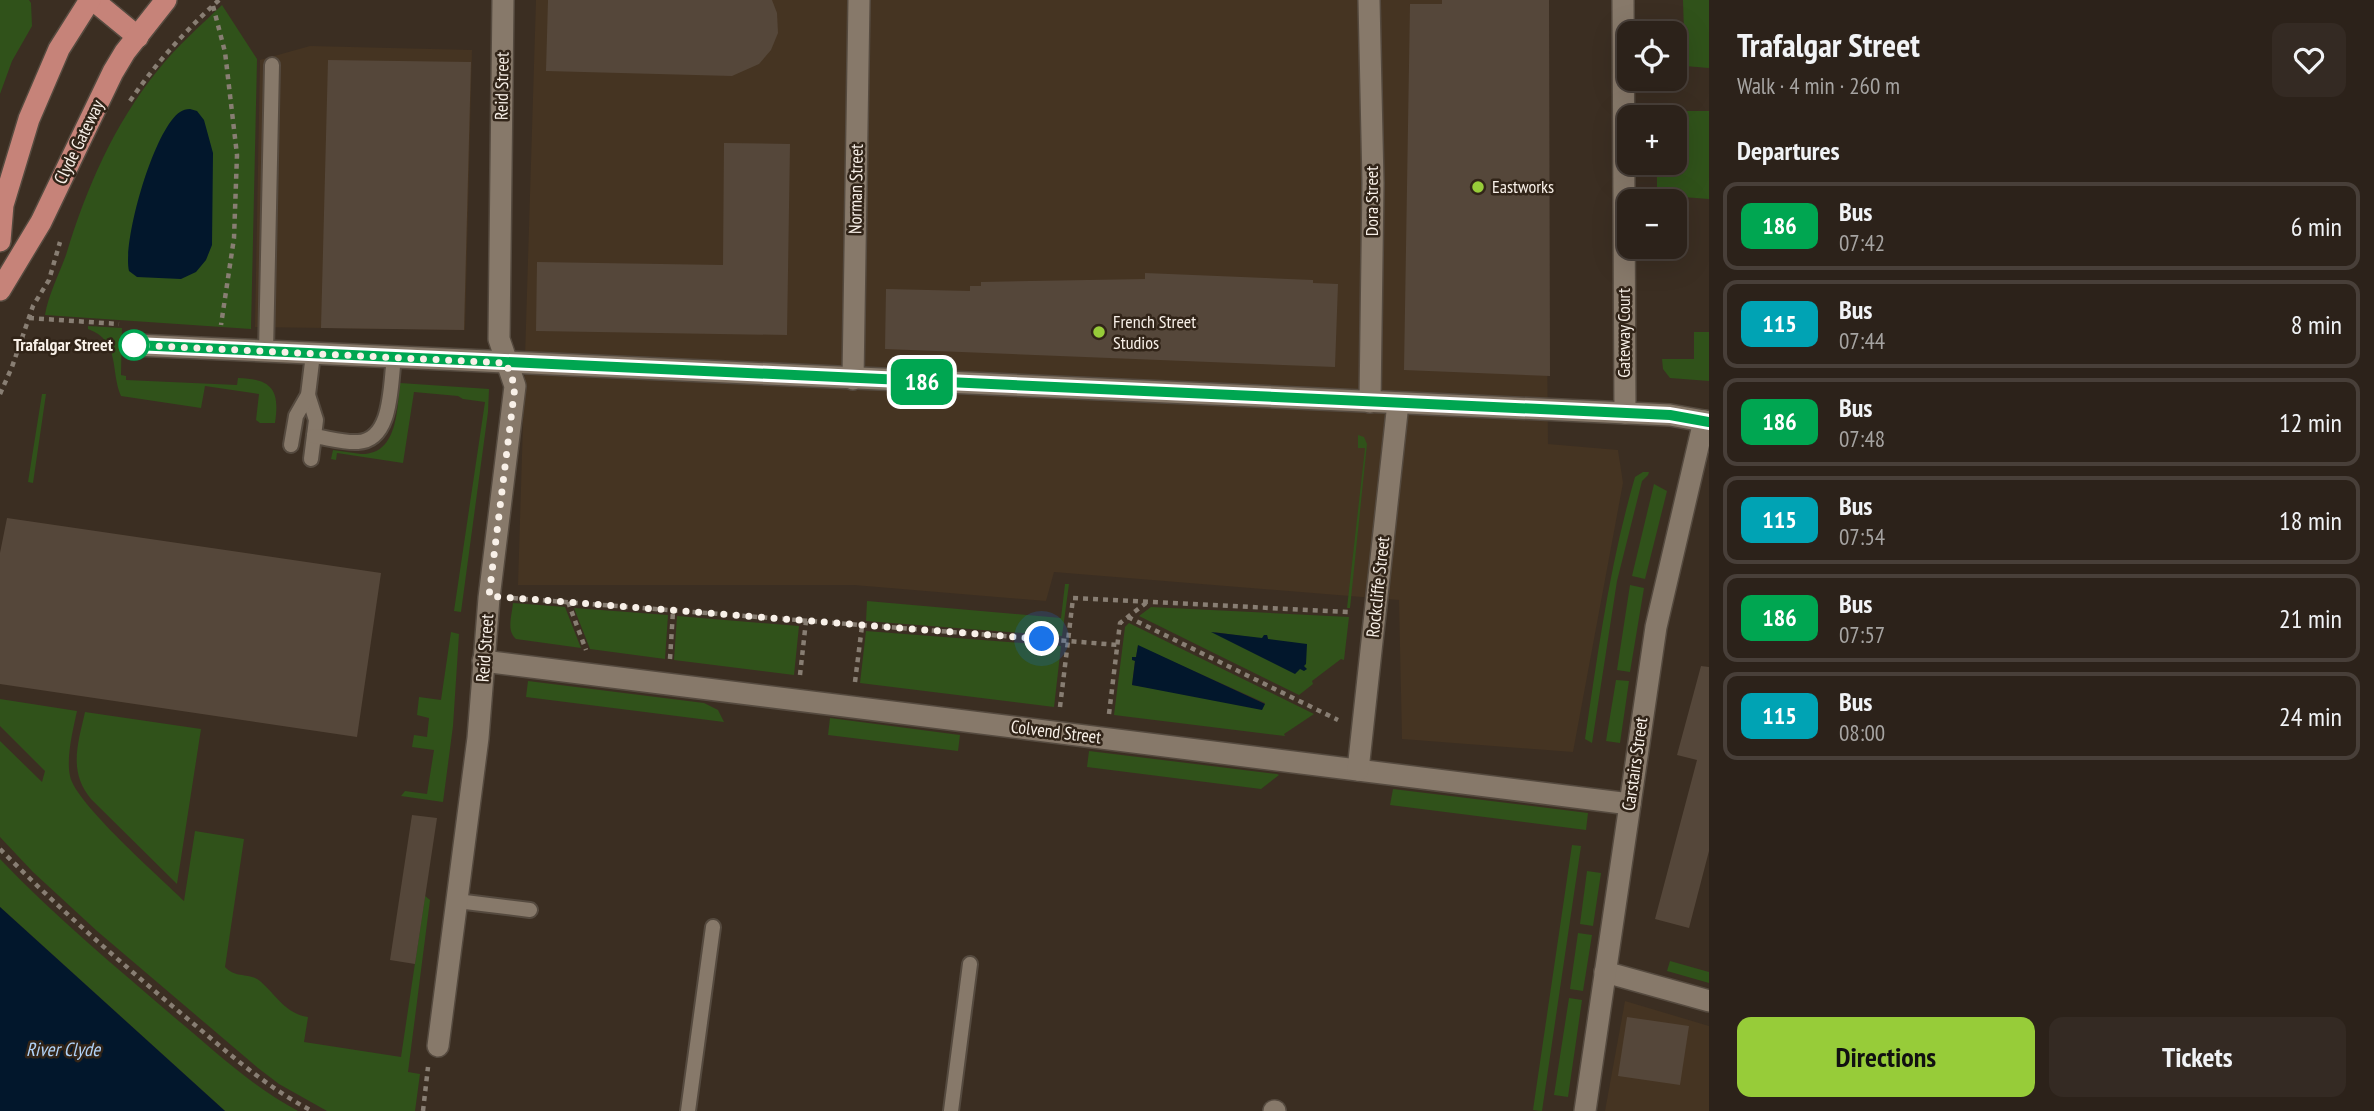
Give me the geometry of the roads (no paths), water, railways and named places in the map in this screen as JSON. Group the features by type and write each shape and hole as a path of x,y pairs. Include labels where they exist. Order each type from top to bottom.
{"main road":[{"path":"0,242 3,205 33,107 59,49 92,0 138,37"},
{"name":"Clyde Gateway","path":"0,290 41,222 113,72 159,3"}],"street":[{"name":"Reid Street","path":"438,1046 478,738 489,596 515,386 499,338 503,0"},
{"name":"Norman Street","path":"853,379 859,0"},
{"name":"Dora Street","path":"1369,0 1373,183 1370,402"},
{"name":"Gateway Court","path":"1623,0 1625,413"},
{"path":"134,345 1670,415 1707,422"},
{"name":"Rockcliffe Street","path":"1358,770 1398,403"},
{"name":"Carstairs Street","path":"1584,1111 1656,627 1707,422"},
{"name":"Colvend Street","path":"483,661 1630,804"},
{"path":"1605,972 1709,1001"}],"lane":[{"path":"266,352 272,65"},
{"path":"291,445 296,416 308,395 313,354"},
{"path":"314,436 360,442 377,434 385,419 394,358"},
{"path":"308,395 316,420 311,459"},
{"path":"457,901 530,910"},
{"path":"688,1111 713,927"},
{"path":"951,1111 970,964"}],"water":[{"path":"190,109 197,111 204,120 213,153 212,245 206,260 196,272 181,279 137,277 129,271 128,256 142,187 170,122 180,112"},
{"path":"1211,632 1262,638 1267,635 1268,639 1307,644 1304,666 1307,669 1300,669 1295,674"},
{"path":"1138,645 1265,704 1262,710 1132,685 1135,661 1132,657 1136,657"},
{"name":"River Clyde","path":"0,907 225,1111 0,1111"}],"place":[{"name":"Eastworks","path":"1478,187"},
{"name":"French Street Studios","path":"1099,332"},
{"name":"Trafalgar Street","path":"134,345"}]}
